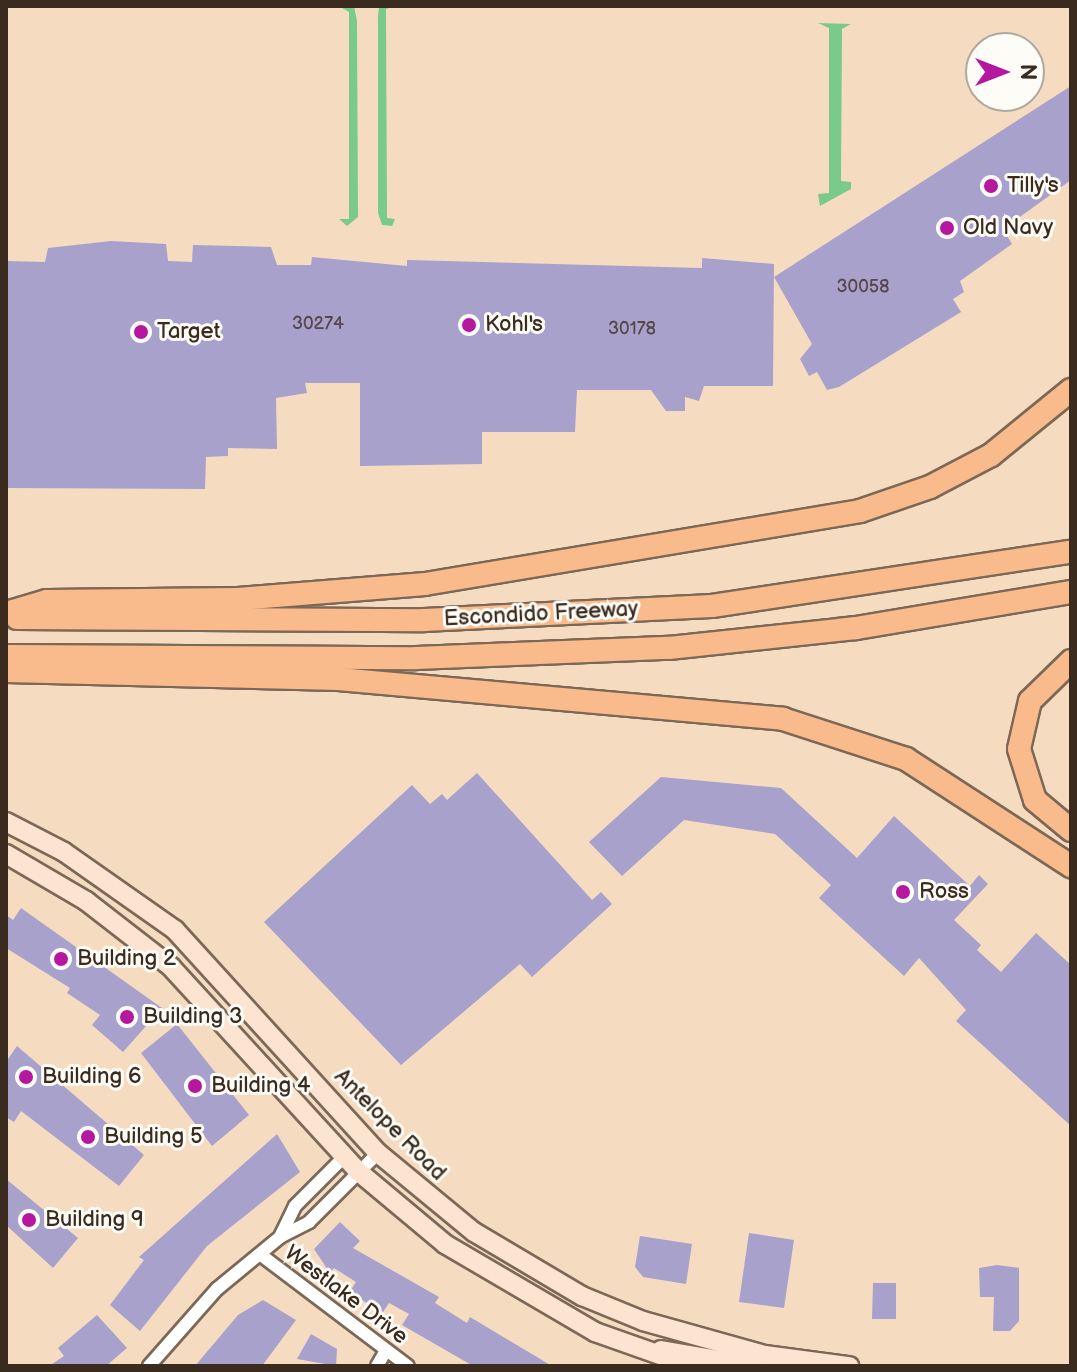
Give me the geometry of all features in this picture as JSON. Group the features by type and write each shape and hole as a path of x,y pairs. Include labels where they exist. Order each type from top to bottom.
{"highway":[{"path":"6,616 47,601 238,599 425,584 860,511 930,487 991,455 1071,390"},
{"path":"1028,560 1071,535"},
{"name":"Escondido Freeway","path":"6,616 424,620 712,606 1071,552"},
{"name":"Escondido Freeway","path":"6,656 585,653 856,628 1071,592"},
{"path":"1071,661 1030,701 1019,749 1035,800 1071,830"},
{"path":"6,671 323,678 783,719 906,759 1071,866"}],"main road":[{"name":"Antelope Road","path":"6,822 74,858 175,930 378,1153 462,1224 582,1296 701,1341 806,1364 849,1366"},
{"path":"6,854 86,901 171,967 242,1035 359,1172 499,1280 646,1352 691,1366"},
{"path":"646,1352 669,1348 754,1366"}],"street":[{"path":"149,1366 217,1289 280,1237 309,1222 378,1153"},
{"path":"280,1237 295,1206 345,1156"},
{"name":"Westlake Drive","path":"261,1255 385,1352 408,1366"},
{"path":"377,1366 385,1352"}],"green space":[{"path":"339,6 354,6 357,21 358,217 347,226 339,219 349,219 349,12"},
{"path":"379,6 396,6 386,9 387,218 395,219 392,226 382,225 378,213 378,18"},
{"path":"818,23 851,24 842,29 841,181 851,182 851,189 820,206 818,194 829,193 829,28"}],"building":[{"path":"1071,86 1071,180 1003,229 1012,244 960,281 964,292 953,299 961,312 839,387 827,390 817,372 809,376 800,359 812,344 774,277 1031,112 1045,112 1045,103"},
{"path":"111,241 166,244 168,261 192,262 193,245 271,247 277,265 311,265 312,257 407,266 407,260 702,268 702,258 774,264 773,386 704,386 699,401 685,397 685,411 666,411 651,390 577,390 575,432 482,432 482,464 360,466 360,383 305,383 307,393 276,398 277,449 228,448 228,456 206,457 205,489 6,488 6,261 45,262 48,248"},
{"path":"477,773 592,900 601,892 612,904 532,977 520,964 401,1065 264,922 412,785 430,804 442,794 447,800"},
{"path":"661,777 781,788 857,858 894,816 970,886 979,875 988,884 954,920 981,945 977,950 1001,972 1036,933 1071,965 1071,1126 956,1021 966,1010 919,958 904,976 819,898 831,885 775,834 684,820 622,876 589,842"},
{"path":"21,908 162,1008 123,1052 92,1025 100,1015 67,993 70,988 6,948 6,915 13,920"},
{"name":"Building 4","path":"177,1024 249,1115 212,1146 141,1053"},
{"path":"17,1046 144,1155 119,1186 21,1111 14,1122 6,1117 6,1062"},
{"path":"277,1134 300,1172 207,1246 140,1331 110,1305 144,1260 139,1257"},
{"name":"Building 9","path":"6,1179 78,1238 53,1268 6,1225"},
{"path":"340,1222 360,1241 353,1248 439,1297 435,1303 467,1323 470,1317 552,1366 473,1366 402,1325 409,1314 389,1303 383,1312 349,1293 356,1282 334,1268 330,1273 314,1249"},
{"path":"749,1233 794,1240 784,1308 739,1302"},
{"path":"640,1236 692,1244 686,1284 643,1277 635,1267"},
{"path":"997,1265 1019,1268 1019,1321 1010,1331 993,1331 994,1297 980,1297 979,1268"},
{"path":"873,1283 896,1283 896,1319 872,1319"},
{"path":"263,1300 296,1320 262,1366 195,1366 238,1315"},
{"path":"97,1315 127,1348 106,1366 49,1366 64,1356 58,1348"},
{"path":"311,1334 337,1349 336,1366 297,1359"}],"place":[{"name":"Tilly's","path":"991,186"},
{"name":"Old Navy","path":"947,228"},
{"name":"Kohl's","path":"469,325"},
{"name":"Target","path":"141,332"},
{"name":"Ross","path":"903,892"},
{"name":"Building 2","path":"61,959"},
{"name":"Building 3","path":"127,1017"},
{"name":"Building 6","path":"26,1077"},
{"name":"Building 4","path":"195,1086"},
{"name":"Building 5","path":"88,1137"},
{"name":"Building 9","path":"29,1220"}]}
